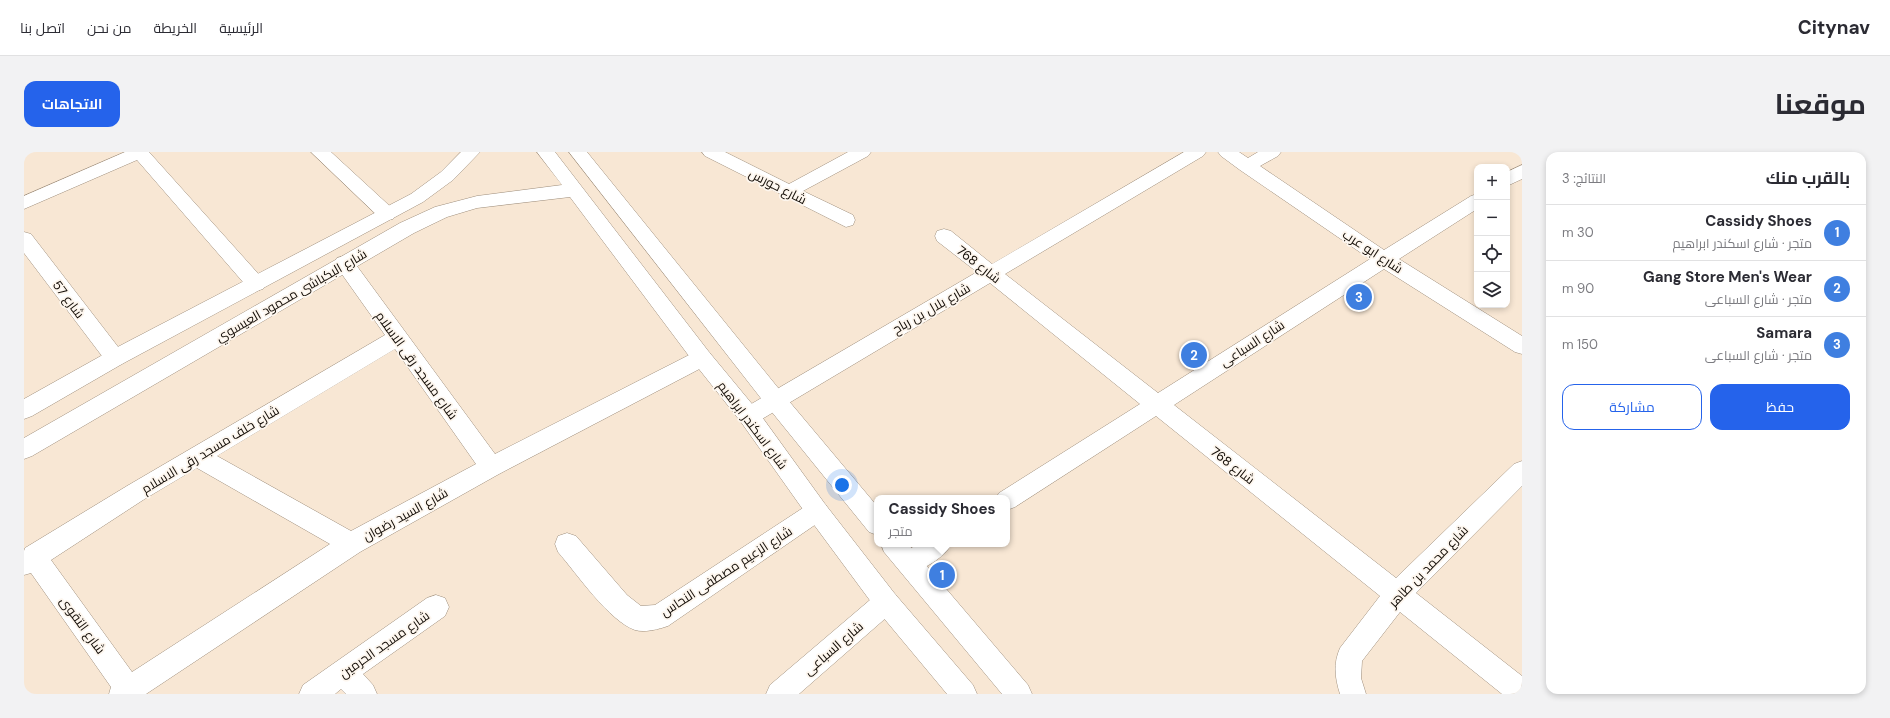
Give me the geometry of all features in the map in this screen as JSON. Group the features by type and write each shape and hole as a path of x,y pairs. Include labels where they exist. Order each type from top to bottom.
{"street":[{"path":"24,203 139,152 256,284"},
{"path":"320,152 387,214"},
{"name":"شارع البكباشى محمود العيسوي","path":"24,410 115,358 417,198 447,176 471,152"},
{"name":"شارع اسكندر ابراهيم","path":"546,152 702,358 749,416 817,511 886,602 964,694"},
{"path":"578,152 775,400 874,520"},
{"name":"شارع حورس","path":"711,152 846,220"},
{"path":"789,192 862,152"},
{"name":"شارع بلال بن رباح","path":"749,416 1197,152"},
{"name":"شارع ابو عرب","path":"1227,152 1384,258 1522,346"},
{"path":"1246,166 1272,152"},
{"path":"1510,178 1522,171"},
{"name":"شارع البكباشى محمود العيسوي","path":"24,449 344,263 407,228 440,212 477,202 575,190"},
{"name":"شارع السباعى","path":"1010,498 1474,202"},
{"name":"شارع 768","path":"944,236 1522,693"},
{"name":"شارع 57","path":"24,239 115,358"},
{"name":"شارع مسجد رقى الاسلام","path":"344,263 491,467"},
{"name":"شارع خلف مسجد رقى الاسلام","path":"29,560 197,456 397,338"},
{"name":"شارع السيد رضوان","path":"128,692 351,544 491,467 702,358"},
{"path":"197,456 351,544"},
{"name":"شارع محمد بن طاهر","path":"1353,694 1348,678 1349,657 1397,594 1522,471"},
{"name":"شارع الزعيم مصطفى النحاس","path":"567,544 618,604 637,618 659,617 817,511"},
{"path":"896,547 1018,694"},
{"path":"909,563 934,547"},
{"name":"شارع التقوى","path":"29,560 128,692"},
{"name":"شارع السباعى","path":"779,694 886,602"},
{"name":"شارع مسجد الحرمين","path":"312,694 436,607"},
{"path":"343,672 364,694"}],"place":[{"name":"Samara","path":"1359,297"},
{"name":"Gang Store Men's Wear","path":"1194,355"},
{"name":"Cassidy Shoes","path":"942,575"}]}
